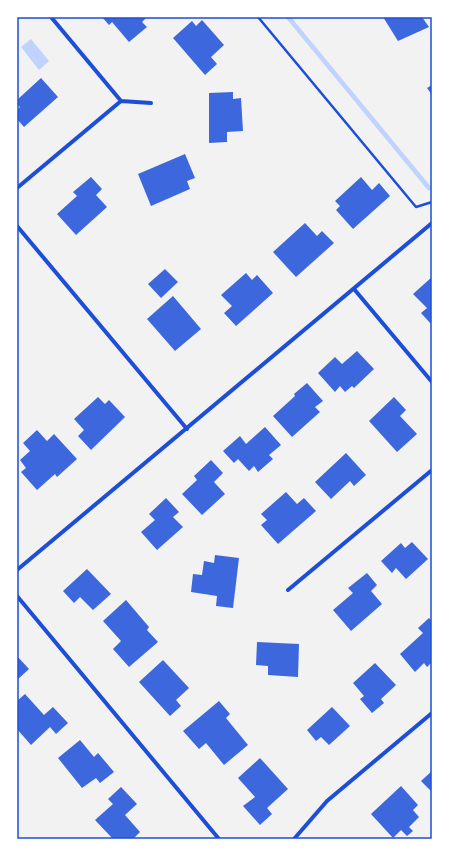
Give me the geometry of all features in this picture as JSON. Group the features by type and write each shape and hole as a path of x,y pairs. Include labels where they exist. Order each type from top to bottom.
{"street":[{"path":"51,17 121,101"},
{"path":"17,188 121,101 151,103"},
{"path":"17,570 432,224"},
{"path":"17,226 187,428"},
{"path":"354,289 432,382"},
{"path":"288,590 432,470"},
{"path":"17,596 219,839"},
{"path":"294,839 327,801 432,713"}],"path":[{"path":"258,17 416,207 432,202"}],"water":[{"path":"31,39 49,61 39,70 21,47"}],"building":[{"path":"102,17 147,17 142,22 147,27 129,42 112,22 109,25"},
{"path":"383,17 422,17 429,27 398,41"},
{"path":"202,20 224,45 211,57 217,64 205,75 173,38 192,21 196,26"},
{"path":"41,78 58,97 24,127 17,119 17,110 20,107 17,104 17,100"},
{"path":"432,85 432,95 427,88"},
{"path":"233,92 233,99 241,98 243,131 227,132 227,142 209,143 209,93"},
{"path":"185,154 195,178 187,181 190,189 151,206 138,174"},
{"path":"91,177 102,189 96,195 107,207 76,235 57,214 77,196 73,192"},
{"path":"361,177 372,190 379,183 390,196 353,229 336,210 340,206 335,201"},
{"path":"305,223 317,236 322,231 334,243 296,277 273,252"},
{"path":"165,269 178,282 161,298 148,284"},
{"path":"246,273 252,280 257,275 273,293 236,326 224,313 232,306 221,295"},
{"path":"432,277 432,325 421,313 427,308 413,294"},
{"path":"173,296 201,329 175,351 147,319"},
{"path":"357,351 374,369 354,388 352,386 345,392 340,386 335,392 318,373 335,357 342,364"},
{"path":"307,383 323,401 315,407 320,412 292,437 273,416"},
{"path":"98,397 105,404 109,400 125,417 91,450 78,436 84,430 74,419"},
{"path":"394,397 406,410 400,416 417,434 397,452 369,421"},
{"path":"265,427 281,445 269,455 273,459 258,472 254,466 249,471 238,459 234,463 223,451 240,436 246,444"},
{"path":"37,430 47,441 54,434 77,459 57,477 55,474 37,490 21,472 26,468 20,460 30,451 23,443"},
{"path":"346,453 366,475 354,486 350,481 331,499 315,482"},
{"path":"211,460 223,473 214,482 225,494 202,515 182,494 197,480 194,476"},
{"path":"286,492 297,504 304,498 316,511 278,544 261,525 267,520 261,514"},
{"path":"166,498 179,512 173,517 183,527 157,550 141,532 155,520 149,514"},
{"path":"412,542 428,559 406,579 396,568 392,573 381,561 401,543 405,548"},
{"path":"215,555 239,558 233,608 216,606 217,596 191,592 193,574 202,575 204,561 214,563"},
{"path":"87,569 111,594 93,610 80,597 74,603 63,591"},
{"path":"367,573 377,585 371,591 382,604 351,631 333,610 353,593 348,588"},
{"path":"126,600 149,627 147,630 158,642 129,667 113,649 121,641 103,621"},
{"path":"429,618 432,621 432,662 427,667 424,663 415,672 400,654 423,633 418,628"},
{"path":"257,642 299,644 298,677 268,675 268,666 256,665"},
{"path":"17,656 29,669 17,680"},
{"path":"163,660 189,688 176,700 181,706 170,716 139,682"},
{"path":"375,663 396,685 381,699 384,703 372,713 360,699 364,696 353,683"},
{"path":"25,694 44,715 53,707 68,723 56,734 50,727 31,745 17,729 17,701"},
{"path":"219,701 230,714 226,718 248,745 224,765 206,743 199,749 183,731"},
{"path":"332,707 350,726 329,745 321,737 316,741 307,730"},
{"path":"80,740 94,757 98,753 114,772 100,783 96,778 82,788 58,758"},
{"path":"260,758 288,789 267,808 272,814 260,825 243,806 255,797 238,778"},
{"path":"432,771 432,792 421,781"},
{"path":"401,786 418,805 413,810 419,817 409,827 413,831 407,836 401,830 393,838 371,814"},
{"path":"121,787 137,804 125,815 140,832 133,839 113,839 95,820 113,804 108,799"}],"waterway":[{"path":"288,17 429,188"}]}
